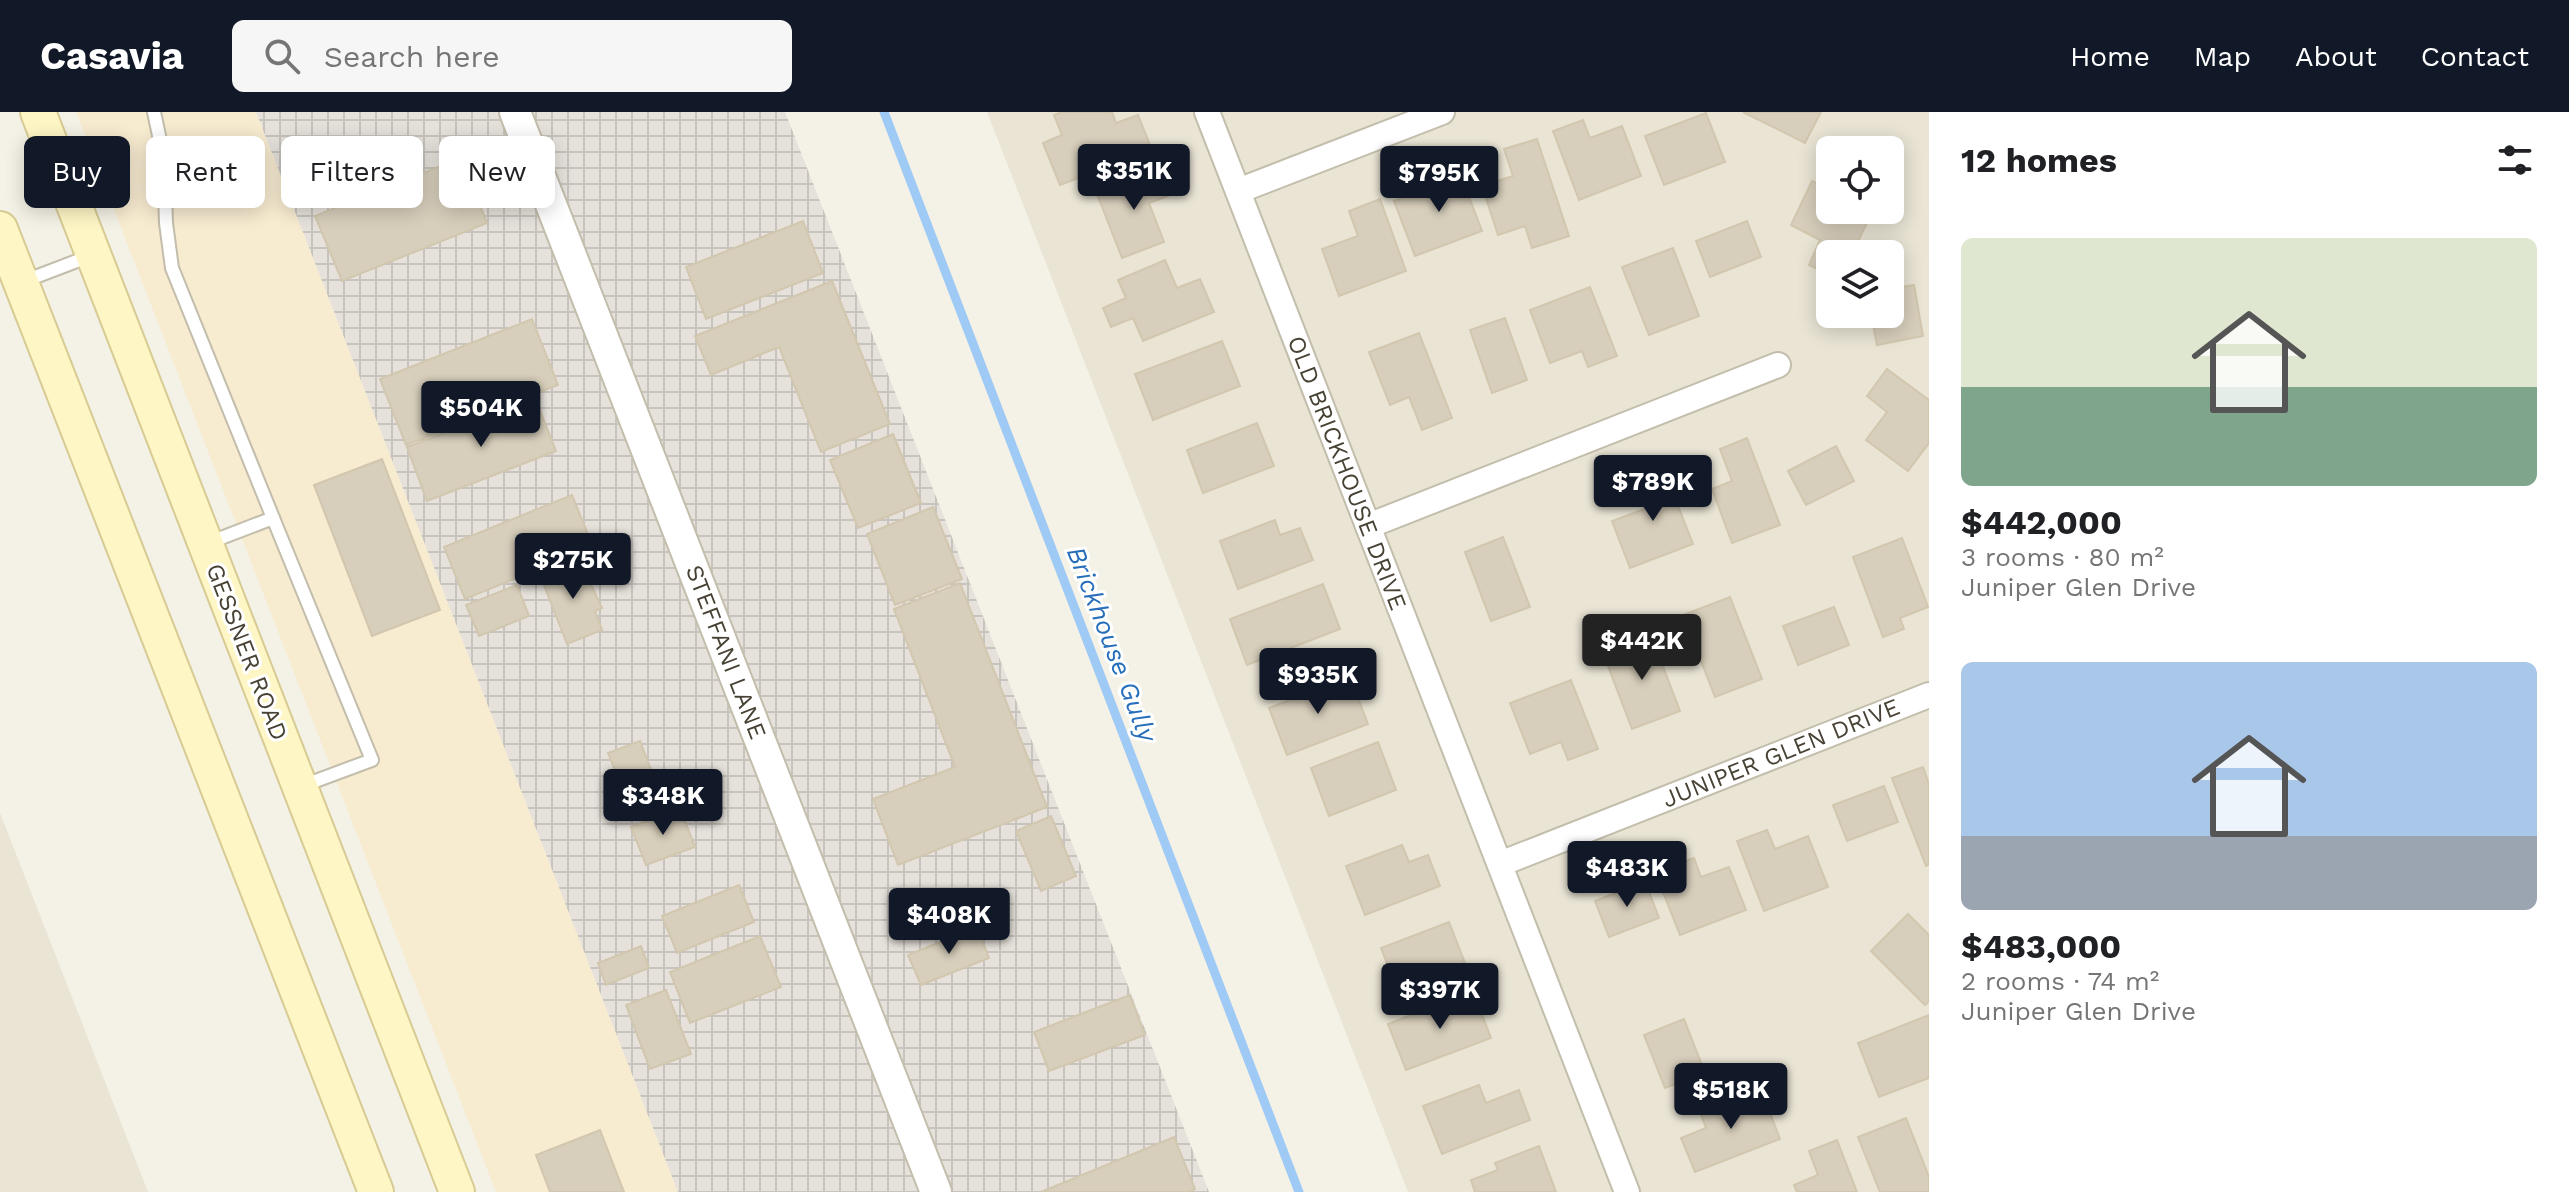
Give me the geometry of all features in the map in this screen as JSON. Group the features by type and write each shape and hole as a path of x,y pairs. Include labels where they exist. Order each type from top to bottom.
{"main road":[{"name":"GESSNER ROAD","path":"38,112 457,1192"},
{"path":"0,229 376,1192"}],"street":[{"name":"STEFFANI LANE","path":"515,112 936,1192"},
{"name":"OLD BRICKHOUSE DRIVE","path":"1207,112 1627,1192"},
{"path":"1238,191 1442,112"},
{"path":"1368,526 1778,365"},
{"name":"JUNIPER GLEN DRIVE","path":"1500,864 1929,695"}],"lane":[{"path":"154,112 164,159 166,223 172,268 372,760 299,787"},
{"path":"21,282 93,254"},
{"path":"205,544 273,518"}],"shaded area":[{"path":"76,112 256,112 281,176 281,208 294,208 678,1192 496,1192 113,208 130,208 130,136 85,136"},
{"path":"256,112 785,112 1209,1192 678,1192 294,208 423,208 423,136 281,136 281,176"},
{"path":"987,112 1929,112 1929,1192 1408,1192"},
{"path":"0,813 148,1192 0,1192"}],"building":[{"path":"1062,112 1112,112 1116,123 1138,115 1152,150 1060,185 1043,143 1062,135 1054,115"},
{"path":"1743,112 1821,112 1805,143"},
{"path":"1706,113 1725,162 1664,185 1645,136"},
{"path":"1583,120 1590,138 1622,126 1641,176 1579,200 1553,131"},
{"path":"1537,139 1569,236 1532,248 1525,226 1498,235 1482,186 1513,176 1504,149"},
{"path":"439,167 439,208 481,208 487,223 342,281 315,216 335,208 423,208 423,173"},
{"path":"1157,168 1168,196 1149,203 1164,242 1122,258 1096,191"},
{"path":"1458,168 1482,231 1415,256 1394,201 1438,185 1435,177"},
{"path":"1812,181 1816,183 1816,224 1866,224 1859,240 1820,240 1791,225"},
{"path":"1380,199 1406,271 1339,296 1322,249 1358,236 1349,211"},
{"path":"803,221 823,273 706,319 686,267"},
{"path":"1747,221 1761,257 1710,277 1696,241"},
{"path":"1673,248 1699,316 1649,335 1622,267"},
{"path":"1816,249 1816,268 1809,265"},
{"path":"1165,260 1177,288 1200,279 1214,312 1143,341 1133,318 1111,327 1103,308 1126,298 1118,280"},
{"path":"832,281 890,424 821,452 779,347 711,375 695,336"},
{"path":"1914,285 1923,336 1877,345 1874,328 1904,328 1904,287"},
{"path":"1590,287 1617,356 1588,367 1582,351 1550,363 1530,310"},
{"path":"1505,318 1527,380 1492,393 1470,330"},
{"path":"532,319 558,385 406,445 380,379"},
{"path":"1419,333 1452,418 1422,430 1409,397 1390,405 1369,352"},
{"path":"1222,341 1240,386 1153,420 1135,374"},
{"path":"1887,369 1929,400 1929,443 1908,471 1866,440 1887,412 1867,396"},
{"path":"535,398 556,451 427,501 407,447"},
{"path":"1257,423 1274,466 1203,493 1187,450"},
{"path":"893,434 921,503 858,528 830,460"},
{"path":"1747,438 1780,525 1732,543 1712,489 1732,481 1720,449"},
{"path":"1836,446 1854,481 1806,505 1788,471"},
{"path":"382,459 440,610 372,636 314,485"},
{"path":"1664,470 1693,544 1630,568 1612,521 1645,509 1634,481"},
{"path":"572,495 593,547 465,599 444,547"},
{"path":"933,507 962,579 895,605 867,534"},
{"path":"1275,520 1280,535 1300,528 1313,560 1238,589 1220,541"},
{"path":"1503,537 1530,607 1491,621 1465,552"},
{"path":"1902,538 1928,607 1900,618 1904,629 1883,637 1853,557"},
{"path":"579,559 602,608 595,611 602,630 567,644 540,575"},
{"path":"960,583 1047,807 898,865 873,799 955,767 894,609"},
{"path":"1323,584 1340,629 1247,665 1230,619"},
{"path":"517,585 529,616 479,636 466,605"},
{"path":"1730,597 1762,679 1715,697 1683,615"},
{"path":"1834,607 1849,645 1798,665 1783,626"},
{"path":"1651,635 1680,711 1632,729 1603,653"},
{"path":"1350,677 1368,724 1287,755 1269,708"},
{"path":"1571,680 1598,749 1568,760 1561,742 1530,754 1510,703"},
{"path":"640,741 658,788 627,800 608,753"},
{"path":"1378,742 1396,790 1329,816 1311,768"},
{"path":"1923,767 1929,784 1929,864 1926,866 1892,778"},
{"path":"1884,786 1898,822 1847,841 1833,805"},
{"path":"680,808 695,847 646,865 631,827"},
{"path":"1051,816 1076,876 1041,891 1016,831"},
{"path":"1767,830 1775,849 1808,836 1828,887 1764,911 1737,841"},
{"path":"1402,845 1409,862 1428,855 1440,886 1365,915 1346,866"},
{"path":"1694,858 1701,877 1729,867 1746,910 1680,935 1655,872"},
{"path":"1645,881 1659,918 1609,937 1595,901"},
{"path":"739,885 754,922 677,953 662,916"},
{"path":"1908,914 1929,935 1929,1001 1925,1005 1871,951"},
{"path":"1449,922 1465,963 1397,989 1381,948"},
{"path":"977,927 989,958 921,985 908,955"},
{"path":"760,936 781,987 690,1023 670,972"},
{"path":"641,946 649,968 606,985 598,963"},
{"path":"666,990 691,1054 650,1069 626,1005"},
{"path":"1473,991 1491,1038 1406,1070 1388,1024"},
{"path":"1130,995 1145,1035 1049,1071 1034,1032"},
{"path":"1929,1015 1929,1078 1879,1097 1858,1043"},
{"path":"1684,1019 1705,1073 1665,1088 1644,1035"},
{"path":"1479,1085 1486,1103 1519,1090 1530,1120 1442,1154 1423,1106"},
{"path":"1761,1089 1780,1139 1695,1172 1681,1138 1706,1128 1700,1112"},
{"path":"1906,1118 1929,1177 1929,1192 1880,1192 1858,1137"},
{"path":"600,1130 624,1192 550,1192 536,1155"},
{"path":"1174,1137 1195,1189 1189,1192 1041,1192"},
{"path":"1837,1140 1857,1192 1797,1192 1794,1185 1818,1175 1809,1151"},
{"path":"1539,1146 1556,1192 1475,1192 1471,1180 1498,1170 1495,1163"}],"waterway":[{"name":"Brickhouse Gully","path":"884,112 1299,1192"}]}
